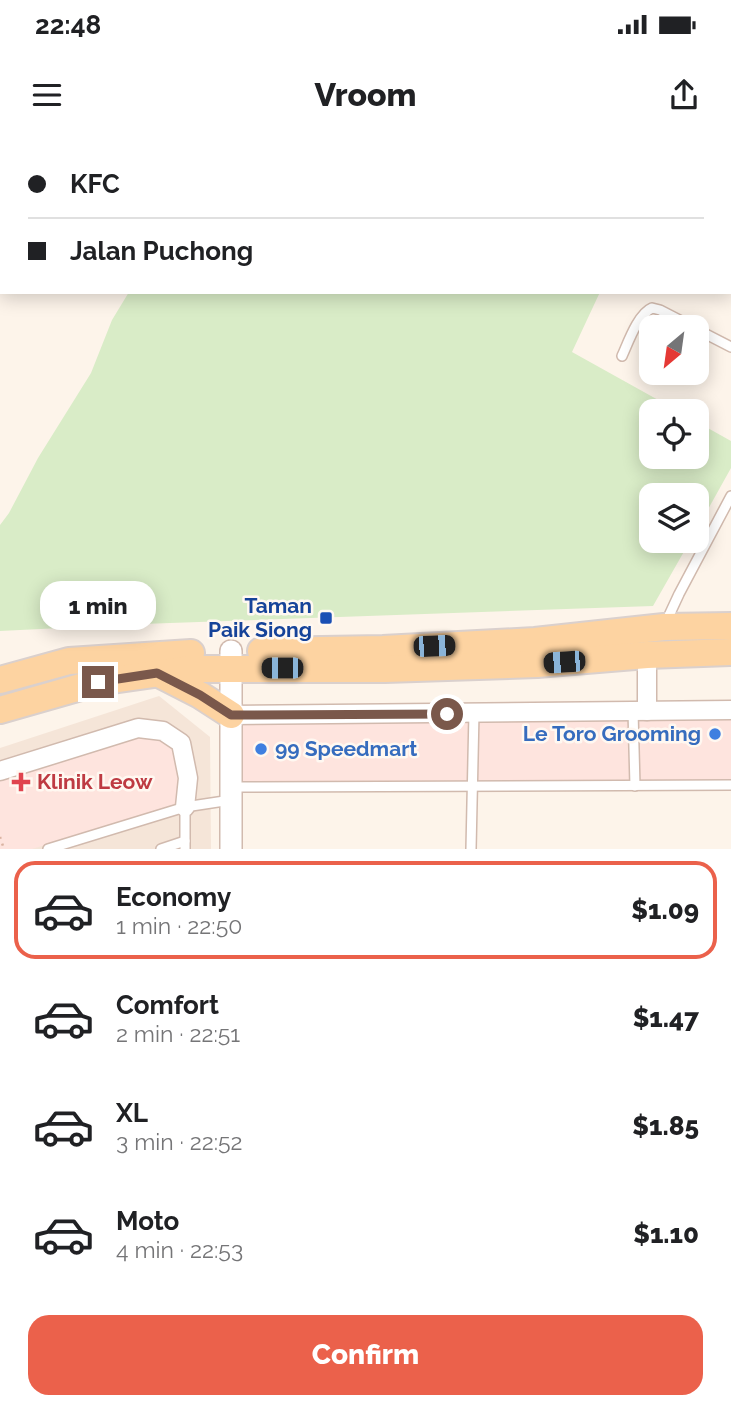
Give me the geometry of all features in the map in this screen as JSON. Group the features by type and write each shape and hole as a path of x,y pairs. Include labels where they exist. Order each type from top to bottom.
{"main road":[{"path":"0,661 230,659 535,641 664,627 731,626"},
{"path":"0,695 43,685 98,682 230,659 398,669 731,652"},
{"path":"0,680 69,661"},
{"path":"157,673 231,715"},
{"path":"0,710 98,682"}],"street":[{"path":"640,711 647,655"},
{"path":"230,659 231,849"},
{"path":"231,715 731,710"},
{"path":"0,771 138,728 163,731 181,743 188,778 185,807"}],"lane":[{"path":"642,315 652,307 668,315"},
{"path":"622,356 639,321"},
{"path":"709,335 731,347"},
{"path":"664,627 731,496"},
{"path":"635,786 640,711"},
{"path":"471,849 474,713"},
{"path":"48,849 231,793 472,786 731,785"},
{"path":"161,849 185,845 185,807"}],"path":[{"path":"0,837 4,849"}],"shaded area":[{"path":"159,696 210,737 211,849 0,849 0,748"},
{"path":"731,715 731,782 234,784 234,720"},
{"path":"139,735 161,736 175,746 182,778 179,804 32,849 0,849 0,779"}],"green space":[{"path":"128,294 599,294 572,352 656,399 639,399 639,469 709,469 709,429 731,441 731,468 709,507 709,483 639,483 639,553 683,553 653,606 0,631 0,525 91,373 112,320"}],"place":[{"name":"Taman Paik Siong","path":"326,618"},
{"name":"Le Toro Grooming","path":"715,734"},
{"name":"99 Speedmart","path":"261,749"},
{"name":"Klinik Leow","path":"21,782"}],"route":[{"path":"98,682 157,673 231,715 447,714"}]}
